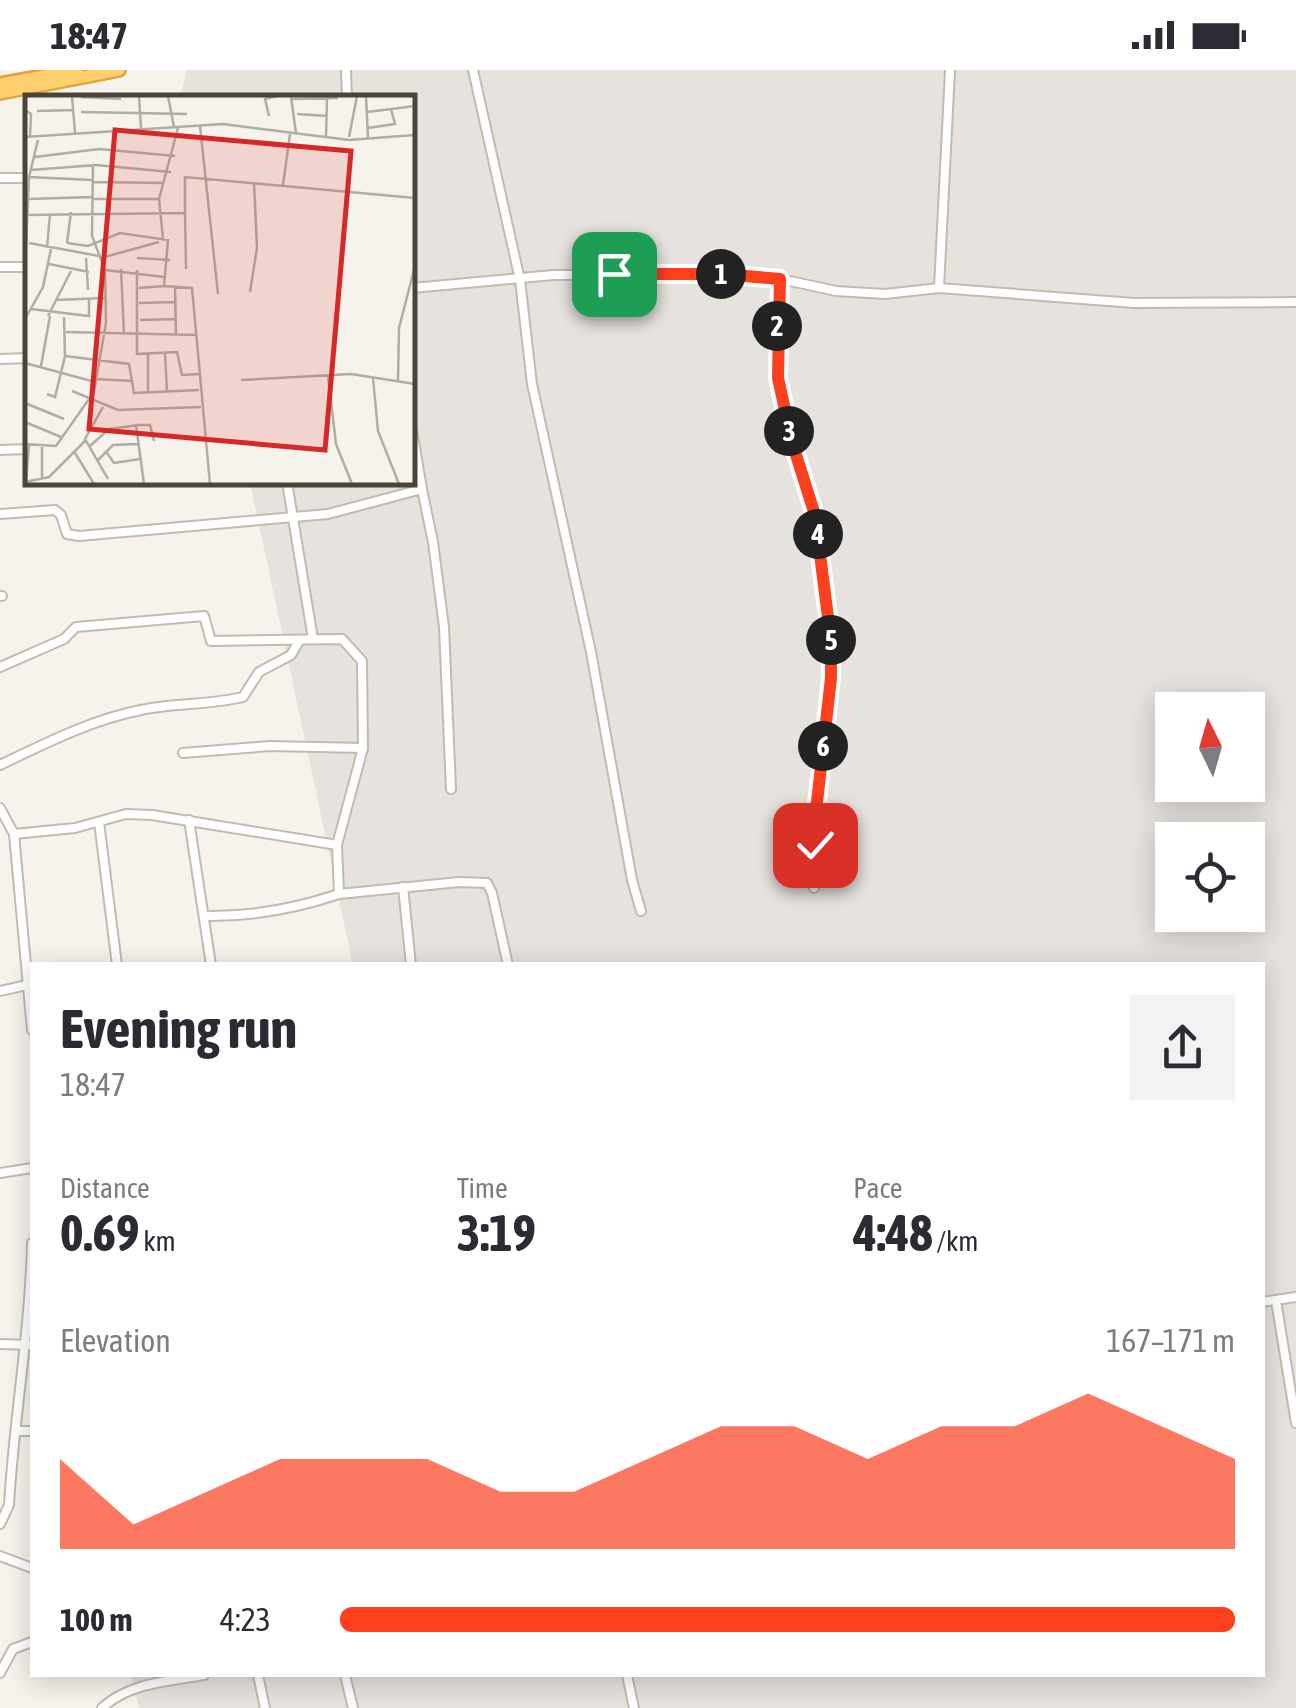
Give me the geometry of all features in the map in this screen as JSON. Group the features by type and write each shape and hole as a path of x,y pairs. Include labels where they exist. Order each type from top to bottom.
{"highway":[{"path":"0,84 77,70"},
{"path":"0,93 120,70"}],"street":[{"path":"346,70 347,95"},
{"path":"473,70 520,280 532,384 641,912"},
{"path":"939,288 950,70"},
{"path":"0,266 25,267"},
{"path":"415,288 553,275 722,274 885,294 939,288 1168,304 1296,302"},
{"path":"780,279 778,378 792,442 815,515 831,641 831,678 816,811 814,888"},
{"path":"0,359 25,358"},
{"path":"415,447 444,627 450,789"},
{"path":"0,450 25,449"},
{"path":"288,485 312,640"},
{"path":"0,514 55,510 61,514 67,534 79,536 328,514 422,488"},
{"path":"0,667 64,639 76,626 204,616 211,640 342,640 362,661 363,748 337,845 339,894"},
{"path":"0,765 139,710 243,698 259,672 292,655 299,641"},
{"path":"184,753 270,746 363,748"},
{"path":"0,808 14,834 30,1012"},
{"path":"14,834 75,828 126,814 189,820 337,845"},
{"path":"189,820 210,962"},
{"path":"100,822 117,962"},
{"path":"204,916 229,917 339,894 487,883 507,962"},
{"path":"403,888 411,962"},
{"path":"0,990 27,986"},
{"path":"0,1173 30,1168"},
{"path":"1265,1302 1296,1298"},
{"path":"1276,1300 1296,1423"},
{"path":"0,1524 9,1505 12,1450 30,1316"},
{"path":"0,1344 28,1345"},
{"path":"16,1431 30,1431"},
{"path":"0,1448 12,1450"},
{"path":"0,1556 30,1567"},
{"path":"0,1673 13,1649 30,1643"},
{"path":"102,1708 110,1700 138,1688 194,1677"},
{"path":"258,1677 264,1708"},
{"path":"345,1677 353,1708"},
{"path":"627,1677 634,1708"}],"shaded area":[{"path":"186,70 1296,70 1296,1708 139,1708 131,1677 1265,1677 1265,962 352,962 250,485 415,485 415,95 181,95"}],"route":[{"path":"614,274 722,274 780,279 778,378 792,442 815,515 831,641 815,845"}]}
